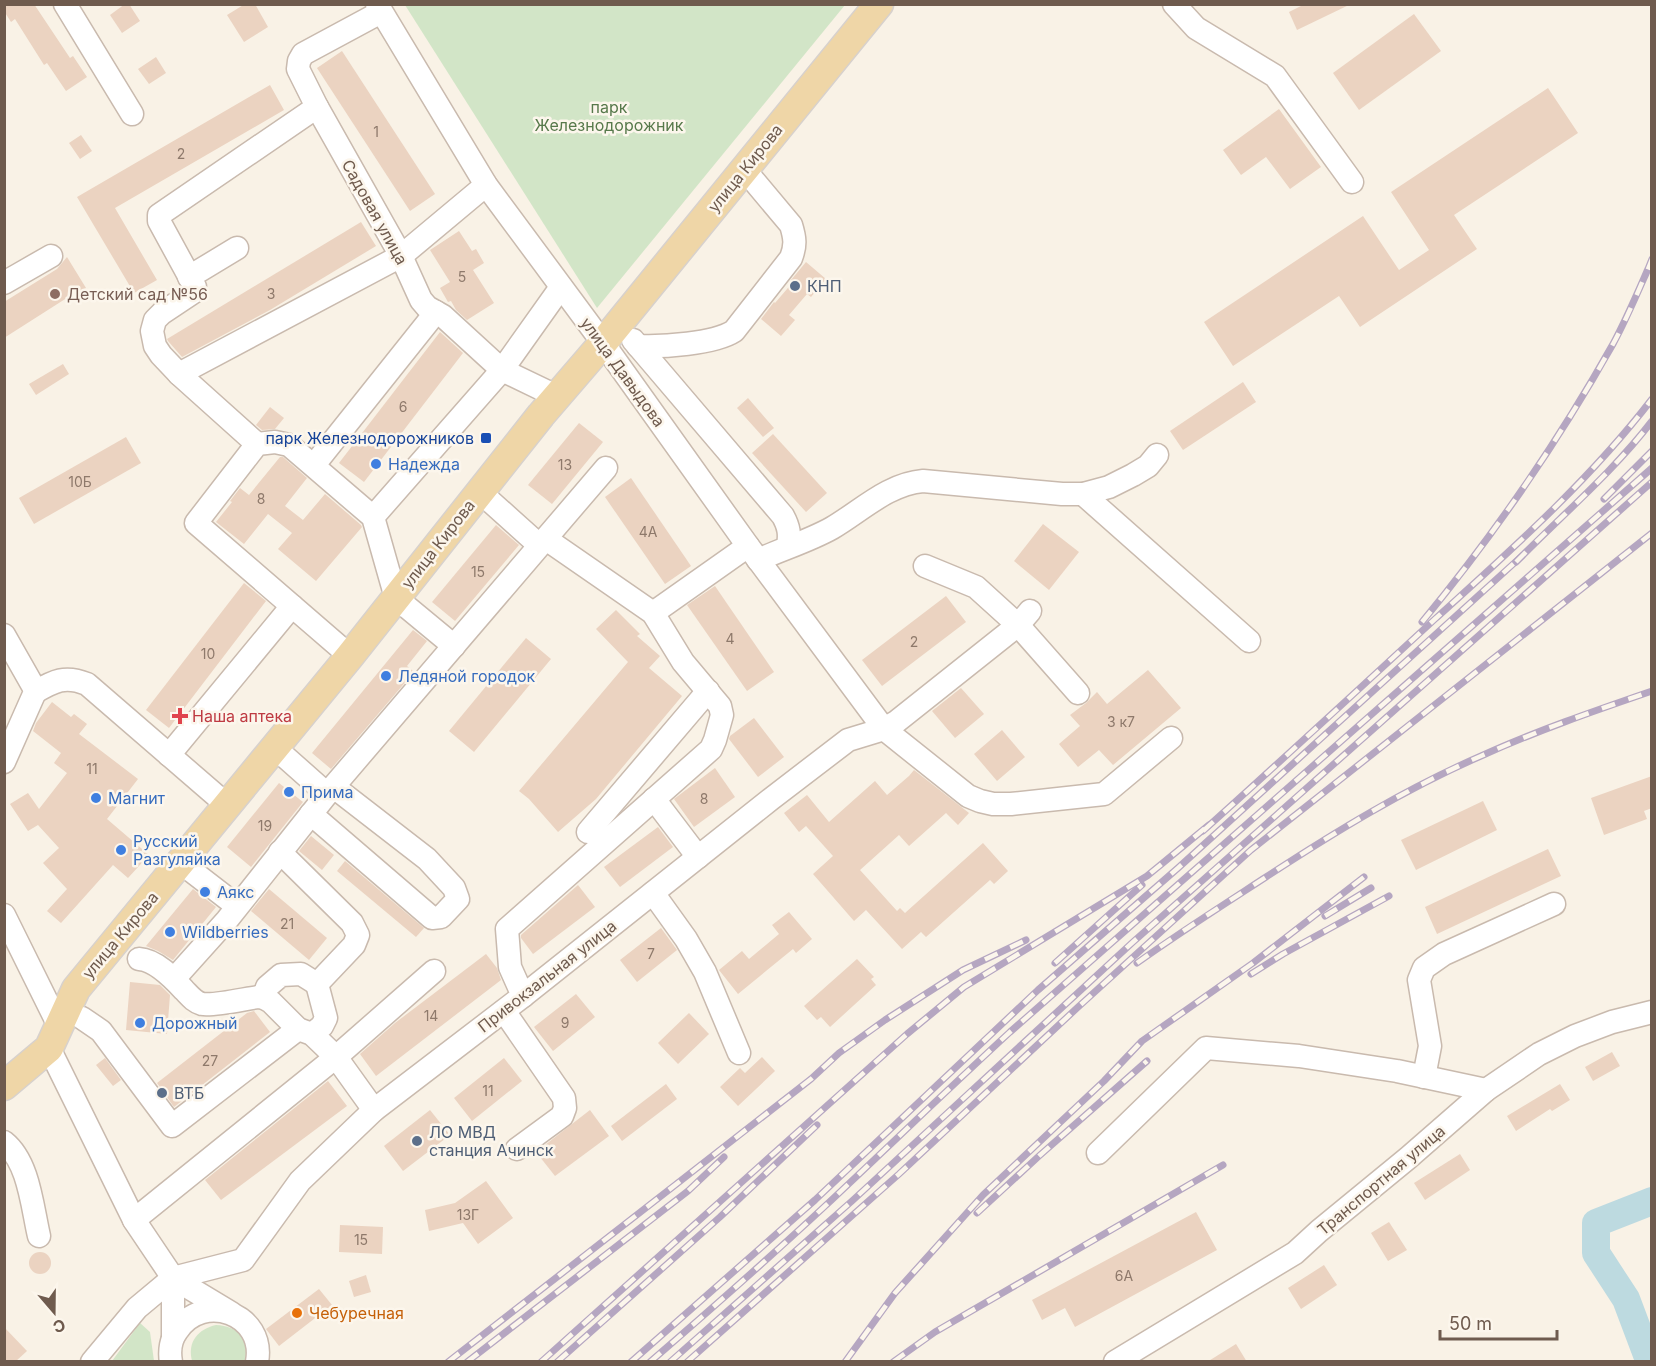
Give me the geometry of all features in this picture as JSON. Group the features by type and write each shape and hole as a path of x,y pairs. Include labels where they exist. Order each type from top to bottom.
{"main road":[{"name":"улица Кирова","path":"4,1086 63,1030 75,989 350,656 556,396 611,333 879,4"}],"street":[{"path":"65,4 132,114"},
{"path":"1174,4 1196,28 1275,76 1352,183"},
{"name":"Садовая улица","path":"379,8 303,54 298,69 401,256 421,300 427,307 443,316 502,370 556,396"},
{"name":"улица Давыдова","path":"379,8 486,185 561,287 611,333 753,553 884,729 968,796 993,804 1104,794 1171,738"},
{"path":"257,444 179,374 155,346 152,331 155,320 195,291 195,287 159,221 159,214 317,107"},
{"path":"611,333 638,346 659,347 726,336 734,331 791,258 795,246 795,235 791,225 744,169"},
{"path":"179,374 401,256 486,185"},
{"path":"189,278 237,248"},
{"path":"4,283 51,256"},
{"path":"373,517 502,370 561,287"},
{"path":"314,465 436,312"},
{"path":"638,346 783,516 790,534 788,546"},
{"path":"350,656 196,524 257,444 275,442 289,445 373,517 396,598 454,646"},
{"path":"653,613 753,553 788,546 831,528 896,486 923,481 1083,494 1109,487 1133,475 1148,466 1156,454"},
{"path":"174,979 237,906 330,790 606,468"},
{"path":"480,492 542,542 653,613 683,662 720,706 722,715 716,740 711,749 507,929 510,967 523,996"},
{"path":"1083,494 1249,641"},
{"path":"925,566 975,587 1024,618 1078,693"},
{"path":"170,755 292,606"},
{"name":"Привокзальная улица","path":"92,1362 137,1308 172,1278 243,1260 300,1180 374,1110 504,1011 848,740 884,729 896,722 1024,618"},
{"path":"4,634 35,692"},
{"path":"4,762 35,692 52,682 76,679 87,684 227,805"},
{"path":"588,832 708,691"},
{"path":"274,747 330,790 428,859 454,888 458,898 441,917 432,918 311,814"},
{"path":"654,799 698,857"},
{"path":"280,852 352,923 358,935 354,945 317,984"},
{"path":"180,862 237,906"},
{"path":"653,893 686,939 705,972 739,1053"},
{"path":"1424,1077 1430,1046 1419,980 1424,968 1444,954 1554,904"},
{"path":"4,915 63,1030 134,1220 172,1278 245,1322 255,1337 257,1362"},
{"path":"139,959 147,959 174,979 200,1004 264,998 271,1002 336,1057 374,1110"},
{"path":"134,1220 336,1057 434,971"},
{"path":"63,1030 102,1031 172,1126 305,1031 322,1026 326,1018 317,984 301,974 281,975 267,987 264,998"},
{"path":"504,1011 564,1098 565,1108 562,1116 517,1149"},
{"name":"Транспортная улица","path":"1115,1362 1295,1253 1486,1090 1539,1054 1575,1036 1612,1022 1652,1012"},
{"path":"1098,1153 1206,1048 1299,1056 1397,1071 1486,1090"},
{"path":"4,1142 19,1160 25,1174 39,1236"},
{"path":"171,1362 169,1355 173,1337 172,1278"},
{"path":"173,1337 183,1322 196,1313 216,1310 231,1313"}],"green space":[{"name":"парк Железнодорожник","path":"405,5 845,5 597,308"},
{"path":"140,1323 150,1332 154,1361 112,1361"},
{"path":"216,1325 230,1328 240,1335 245,1346 245,1361 192,1361 191,1348 195,1337"}],"building":[{"path":"4,4 34,4 70,58 73,56 87,77 66,91 47,63 44,65 15,19 11,22 4,11"},
{"path":"125,4 129,4 140,21 122,33 110,15"},
{"path":"245,4 255,4 268,27 244,42 227,15"},
{"path":"1305,4 1351,4 1297,30 1289,12"},
{"path":"1414,14 1441,51 1359,110 1333,73"},
{"path":"342,51 435,194 410,211 317,68"},
{"path":"156,57 166,73 149,84 138,69"},
{"path":"270,85 284,110 115,208 157,280 134,293 77,197"},
{"path":"1548,88 1578,133 1454,215 1477,249 1360,327 1339,296 1233,366 1204,322 1363,216 1399,270 1429,250 1391,192"},
{"path":"1279,109 1321,167 1290,189 1266,157 1241,175 1223,150"},
{"path":"81,135 92,151 80,159 69,143"},
{"path":"361,222 376,246 270,310 182,357 168,341 167,339"},
{"path":"459,231 472,251 476,249 484,263 473,270 494,303 467,320 456,310 451,301 448,302 440,288 450,282 430,250"},
{"path":"67,257 86,288 4,338 4,302 57,269"},
{"path":"806,262 826,279 811,297 807,294 789,315 795,320 781,336 761,319 793,282 791,280"},
{"path":"440,332 463,353 364,482 339,463"},
{"path":"63,364 69,374 36,395 29,384"},
{"path":"1243,382 1256,402 1183,450 1170,431"},
{"path":"748,398 774,428 763,437 737,408"},
{"path":"270,407 284,418 275,429 262,430 256,425"},
{"path":"579,423 603,442 552,504 528,485"},
{"path":"773,434 827,493 806,512 752,453"},
{"path":"126,437 141,463 34,524 19,498"},
{"path":"280,457 283,457 307,478 285,506 303,520 325,494 362,527 316,581 278,549 292,533 268,514 244,544 216,522 240,488 249,495"},
{"path":"631,478 691,566 665,584 605,497"},
{"path":"1043,524 1079,552 1049,590 1014,561"},
{"path":"496,525 519,545 455,621 432,602"},
{"path":"244,583 266,601 169,728 146,710"},
{"path":"715,586 774,672 747,691 687,605"},
{"path":"946,596 966,622 882,686 862,660"},
{"path":"616,610 640,634 637,636 660,656 649,668 682,696 596,799 558,832 519,791 628,662 596,629"},
{"path":"413,630 427,641 407,666 414,672 331,769 312,753"},
{"path":"526,638 551,659 474,752 449,731"},
{"path":"1148,670 1181,708 1113,765 1099,750 1078,767 1059,744 1080,726 1070,715 1097,692 1107,704"},
{"path":"961,688 984,714 955,738 932,711"},
{"path":"52,702 71,717 74,714 87,724 79,734 138,779 107,819 149,855 128,878 113,865 61,923 47,911 67,889 43,863 59,848 38,825 28,831 10,804 28,793 39,809 67,773 54,763 61,753 33,731 36,723"},
{"path":"754,718 784,757 758,777 729,739"},
{"path":"1002,730 1025,757 997,781 974,754"},
{"path":"715,768 735,797 694,827 674,799"},
{"path":"914,770 969,813 958,825 946,813 909,846 899,835 860,870 897,911 900,908 905,913 983,843 1008,871 994,884 990,880 926,937 921,932 902,949 866,910 854,921 813,874 833,856 806,826 799,832 784,813 807,795 829,822 875,781 887,795"},
{"path":"1652,776 1652,808 1644,811 1647,819 1604,835 1591,798"},
{"path":"279,783 303,802 251,867 227,847"},
{"path":"1483,801 1497,830 1416,870 1401,840"},
{"path":"658,827 673,847 620,887 604,867"},
{"path":"311,836 334,855 322,870 299,851"},
{"path":"1548,849 1561,876 1437,934 1425,907"},
{"path":"345,861 424,928 416,937 337,871"},
{"path":"578,885 595,907 533,954 521,935"},
{"path":"193,889 216,907 173,960 146,946"},
{"path":"269,889 327,938 309,960 251,911"},
{"path":"789,912 812,939 796,953 793,949 738,994 719,970 742,951 749,959 779,934 772,925"},
{"path":"661,928 677,950 637,982 620,960"},
{"path":"486,954 497,968 501,980 376,1076 360,1054 395,1023"},
{"path":"857,959 874,977 871,979 876,985 830,1027 821,1017 817,1020 804,1006"},
{"path":"130,982 160,985 170,995 167,1034 126,1030"},
{"path":"576,994 595,1017 553,1051 534,1027"},
{"path":"254,1011 270,1032 174,1107 157,1083 247,1013"},
{"path":"689,1013 709,1034 678,1064 658,1043"},
{"path":"1612,1052 1620,1066 1593,1081 1585,1067"},
{"path":"762,1057 775,1071 738,1106 720,1087 740,1068 745,1073"},
{"path":"105,1058 121,1080 113,1086 96,1065"},
{"path":"504,1058 522,1081 472,1121 454,1098"},
{"path":"328,1081 347,1106 221,1200 205,1180"},
{"path":"666,1084 677,1099 622,1141 611,1126"},
{"path":"1560,1084 1570,1100 1552,1111 1550,1109 1516,1131 1507,1116"},
{"name":"ЛО МВД станция Ачинск","path":"430,1110 450,1135 403,1171 384,1146"},
{"path":"590,1110 609,1136 555,1176 536,1152"},
{"path":"1460,1154 1470,1170 1425,1200 1414,1183"},
{"path":"486,1181 513,1218 478,1244 463,1223 429,1231 425,1210 455,1203"},
{"path":"1196,1212 1217,1250 1075,1327 1065,1308 1042,1320 1032,1300"},
{"path":"1389,1222 1407,1250 1388,1261 1371,1233"},
{"path":"340,1225 383,1227 382,1254 339,1252"},
{"path":"40,1252 48,1255 51,1263 48,1271 40,1274 32,1271 29,1263 32,1255"},
{"path":"1324,1265 1337,1285 1301,1309 1288,1288"},
{"path":"366,1275 371,1292 354,1297 349,1281"},
{"path":"319,1289 332,1305 279,1346 266,1329"},
{"path":"4,1327 27,1351 15,1362 4,1362"},
{"path":"1236,1344 1247,1362 1207,1362"}],"waterway":[{"path":"1648,1362 1626,1299 1596,1253 1596,1223 1652,1201"}],"railway":[{"path":"1422,622 1524,488 1570,417 1618,335 1652,259"},
{"path":"1203,831 1548,514 1602,458 1652,399"},
{"path":"1516,562 1604,476 1652,421"},
{"path":"1604,499 1652,451"},
{"path":"650,1362 803,1227 1010,1032 1652,468"},
{"path":"670,1362 852,1201 1133,942 1652,482"},
{"path":"687,1362 899,1174 1251,850 1652,533"},
{"path":"631,1362 815,1200 1038,990 1178,868 1522,556"},
{"path":"1137,963 1318,844 1425,783 1523,738 1652,691"},
{"path":"541,1362 907,1034 964,987 1147,876 1209,825"},
{"path":"845,1362 895,1293 983,1195 1104,1081 1142,1041 1253,963 1364,877"},
{"path":"1055,963 1142,885"},
{"path":"1325,916 1371,888"},
{"path":"1251,974 1389,896"},
{"path":"448,1362 811,1079 839,1053 885,1020 963,970 1026,940"},
{"path":"977,1213 1147,1061"},
{"path":"557,1362 720,1217 817,1125"},
{"path":"467,1362 688,1191 724,1157"},
{"path":"893,1362 935,1332 1223,1165"}],"place":[{"name":"КНП","path":"795,286"},
{"name":"Детский сад №56","path":"55,294"},
{"name":"парк Железнодорожников","path":"486,438"},
{"name":"Надежда","path":"376,464"},
{"name":"Ледяной городок","path":"386,676"},
{"name":"Наша аптека","path":"180,716"},
{"name":"Прима","path":"289,792"},
{"name":"Магнит","path":"96,798"},
{"name":"Русский Разгуляйка","path":"121,850"},
{"name":"Аякс","path":"205,892"},
{"name":"Wildberries","path":"170,932"},
{"name":"Дорожный","path":"140,1023"},
{"name":"ВТБ","path":"162,1093"},
{"name":"ЛО МВД станция Ачинск","path":"417,1141"},
{"name":"Чебуречная","path":"297,1313"}]}
